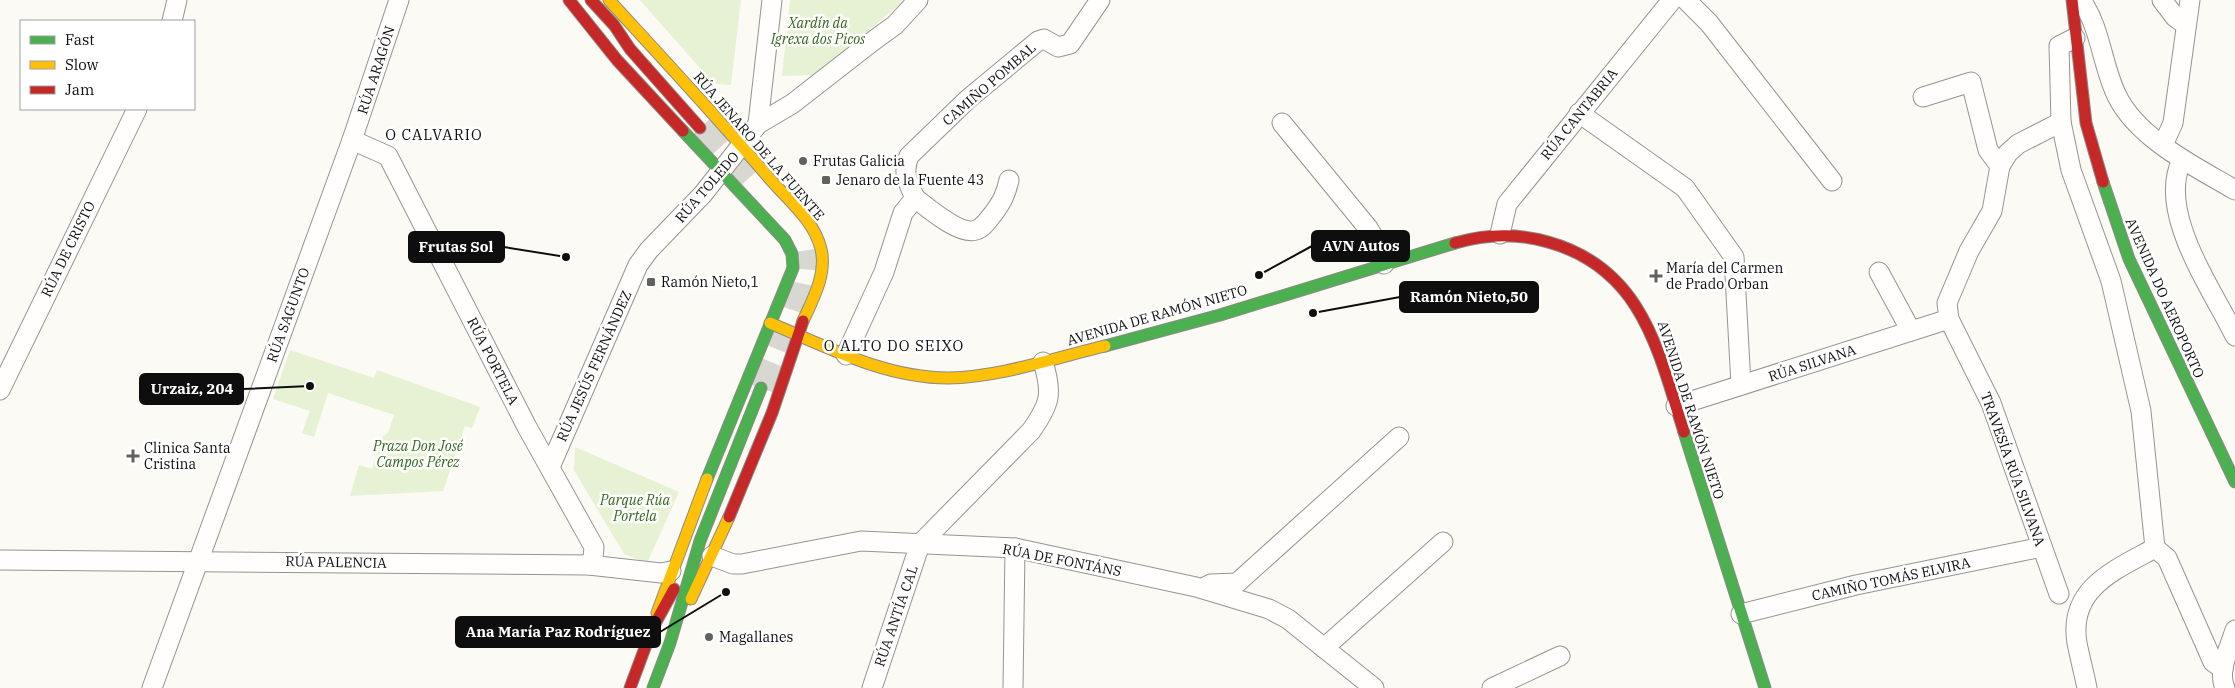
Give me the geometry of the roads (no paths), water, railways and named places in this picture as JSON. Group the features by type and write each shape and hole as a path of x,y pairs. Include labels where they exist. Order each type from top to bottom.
{"main road":[{"path":"570,0 630,49"},
{"path":"570,0 617,60 784,240 792,254 793,268 671,571 630,688"},
{"path":"591,0 614,25 630,49 700,128"},
{"name":"RÚA JENARO DE LA FUENTE","path":"609,0 742,146 798,211 817,236 821,249 820,278 798,334 782,387 712,556 670,643"},
{"name":"AVENIDA DO AEROPORTO","path":"2072,0 2086,123 2116,226 2129,259 2235,482"},
{"name":"AVENIDA DE RAMÓN NIETO","path":"770,323 886,370 931,377 968,378 985,376 1095,350 1477,237 1500,234 1543,239 1563,246 1585,256 1607,272 1626,290 1643,313 1676,406 1765,688"},
{"path":"653,688 670,643 700,541 761,388"},
{"path":"652,629 700,541"}],"street":[{"path":"172,20 177,0"},
{"name":"RÚA ARAGÓN","path":"352,140 399,0"},
{"path":"758,124 772,0"},
{"name":"RÚA TOLEDO","path":"638,265 721,171 758,124 792,104 895,25 918,0"},
{"name":"CAMIÑO POMBAL","path":"1009,180 1004,199 986,223 975,230 964,230 915,198 904,175 904,167 909,156 968,99 1038,41 1044,39 1058,47 1070,44 1100,0"},
{"name":"RÚA CANTABRIA","path":"1500,234 1507,204 1672,0"},
{"path":"1686,0 1709,23 1832,181"},
{"path":"2082,0 2098,38 2117,96 2129,114 2182,160 2235,190"},
{"path":"2162,0 2175,17 2186,25"},
{"path":"2163,145 2173,123 2190,0"},
{"path":"2075,38 2059,46 2062,122 2071,170 2111,281 2141,411 2155,548 2166,558 2213,662 2223,669"},
{"path":"1923,98 1971,82 1988,150 2000,166"},
{"name":"RÚA DE CRISTO","path":"0,390 137,110"},
{"path":"1579,113 1685,188 1734,257 1741,385"},
{"path":"1949,319 1947,303 1969,251 1992,211 2000,166 2008,153 2018,144 2062,122"},
{"path":"1282,123 1368,228 1379,246 1384,264"},
{"name":"RÚA PORTELA","path":"352,140 388,156 527,427 594,547 593,558 589,565"},
{"name":"RÚA SAGUNTO","path":"152,688 352,140"},
{"path":"2182,160 2178,169 2175,197 2190,251 2235,336"},
{"path":"846,355 884,272 903,214 915,198"},
{"name":"RÚA JESÚS FERNÁNDEZ","path":"550,467 638,265"},
{"path":"1880,272 1911,331"},
{"name":"RÚA SILVANA","path":"1676,406 1949,319"},
{"name":"TRAVESÍA RÚA SILVANA","path":"1949,319 1991,403 2059,594"},
{"path":"920,544 1031,431 1042,415 1049,400 1050,390 1043,362"},
{"name":"RÚA DE FONTÁNS","path":"1202,589 1211,584 1238,583 1399,436"},
{"name":"RÚA DE FONTÁNS","path":"712,556 733,564 742,564 861,541 1015,548 1202,589 1268,608 1288,619 1374,688"},
{"path":"1324,648 1443,542"},
{"name":"RÚA ANTÍA CAL","path":"872,688 920,544"},
{"name":"CAMIÑO TOMÁS ELVIRA","path":"1741,614 1856,585 2042,547"},
{"path":"1013,688 1015,548"},
{"path":"2087,688 2077,641 2077,613 2086,592 2118,569 2155,548"},
{"name":"RÚA PALENCIA","path":"0,560 589,565 661,573 671,571"},
{"path":"2225,688 2222,682 2223,669 2235,630"},
{"path":"1492,688 1560,656"}],"tunnel":[{"path":"700,128 748,181"},
{"path":"761,388 795,301 800,283 802,251"}],"place":[{"name":"Frutas Galicia","path":"803,161"},
{"name":"Jenaro de la Fuente 43","path":"826,180"},
{"name":"Frutas Sol","path":"566,257"},
{"name":"AVN Autos","path":"1259,275"},
{"name":"María del Carmen de Prado Orban","path":"1656,276"},
{"name":"Ramón Nieto,1","path":"651,282"},
{"name":"Ramón Nieto,50","path":"1313,313"},
{"name":"Urzaiz, 204","path":"310,386"},
{"name":"Clinica Santa Cristina","path":"133,456"},
{"name":"Ana María Paz Rodríguez","path":"726,592"},
{"name":"Magallanes","path":"709,637"}],"district":[{"name":"O CALVARIO","path":"434,134"},
{"name":"O ALTO DO SEIXO","path":"894,345"}],"park label":[{"name":"Xardín da Igrexa dos Picos","path":"818,32"},
{"name":"Praza Don José Campos Pérez","path":"418,454"},
{"name":"Parque Rúa Portela","path":"635,508"}]}
